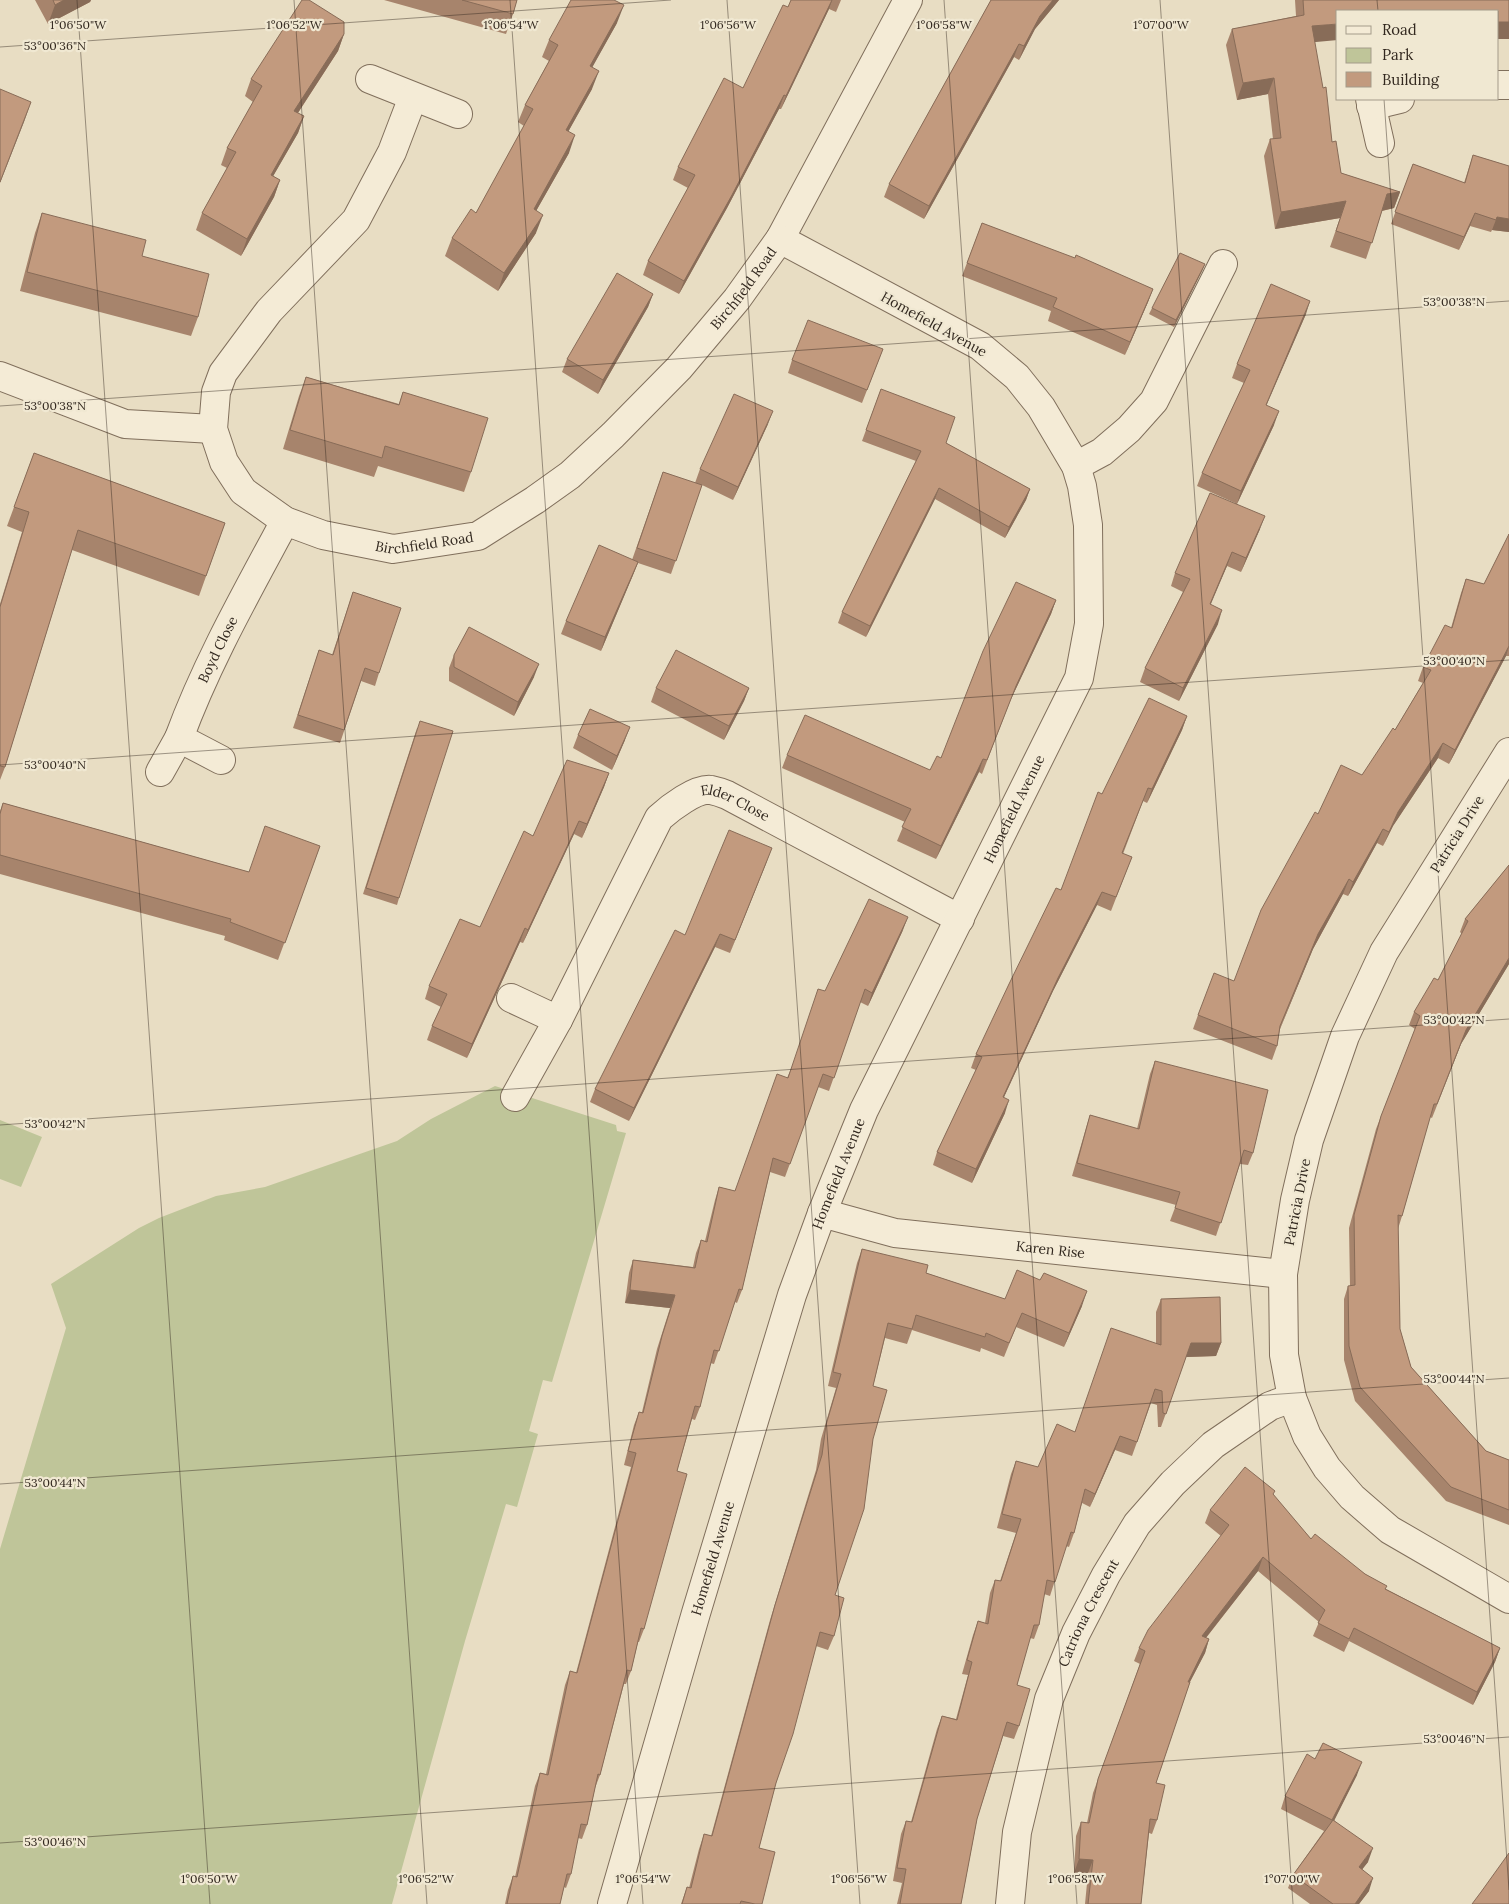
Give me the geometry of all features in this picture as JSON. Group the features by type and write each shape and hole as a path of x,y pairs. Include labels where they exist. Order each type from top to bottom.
{"street":[{"name":"Birchfield Road","path":"413,97 392,152 356,220 269,311 223,373 216,392 214,429 224,462 243,491 285,521 323,535 393,549 478,536 570,475 680,368 737,299 780,239 908,0"},
{"path":"370,79 458,114"},
{"path":"1380,143 1370,102 1390,100"},
{"name":"Homefield Avenue","path":"612,1904 699,1603 792,1295 822,1213 864,1110 1080,678 1089,624 1088,525 1082,486 1076,466 1041,407 1017,377 980,346 780,239"},
{"path":"1076,466 1102,452 1130,429 1154,401 1223,264"},
{"path":"0,376 125,424 214,429"},
{"name":"Boyd Close","path":"160,772 179,738 194,696 217,648 285,521"},
{"path":"179,738 221,760"},
{"name":"Patricia Drive","path":"1509,752 1384,952 1346,1036 1310,1140 1295,1200 1283,1274 1284,1355 1292,1398 1307,1436 1327,1468 1352,1497 1390,1530 1509,1599"},
{"name":"Elder Close","path":"515,1097 558,1020 659,818 671,807 709,789 727,795 960,919"},
{"path":"511,998 558,1020"},
{"name":"Karen Rise","path":"822,1213 895,1233 1283,1274"},
{"name":"Catriona Crescent","path":"1010,1904 1017,1832 1050,1699 1076,1633 1106,1575 1137,1524 1173,1483 1213,1445 1270,1406 1292,1398"}],"green space":[{"path":"495,1086 616,1125 617,1131 626,1133 552,1382 543,1380 529,1431 538,1434 517,1507 506,1504 465,1641 392,1904 0,1904 0,1549 66,1328 51,1284 139,1228 159,1218 216,1196 265,1187 397,1141 431,1119"},
{"path":"0,1120 42,1137 21,1187 0,1179"}],"building":[{"path":"53,0 64,0 55,5"},
{"path":"302,0 309,0 344,22 344,34 294,111 304,116 271,175 280,180 247,239 202,213 236,152 227,148 262,86 251,79"},
{"path":"462,0 517,0 513,14"},
{"path":"571,0 614,0 624,5 590,66 599,71 566,130 575,135 534,209 543,215 504,273 452,238 471,209 476,213 533,109 525,105 558,45 549,40"},
{"path":"791,0 832,0 786,96 784,95 732,195 684,281 648,261 695,175 678,167 724,78 743,88 783,5 788,7"},
{"path":"991,0 1053,0 1040,16 1024,46 1019,44 929,206 889,184"},
{"path":"1303,0 1509,0 1509,22 1499,22 1499,10 1336,10 1336,24 1312,26 1323,88 1326,87 1332,142 1336,141 1341,173 1400,192 1387,194 1372,243 1336,231 1346,201 1281,212 1270,139 1281,138 1274,78 1243,83 1232,29 1304,15"},
{"path":"0,89 31,102 0,182"},
{"path":"1473,155 1509,166 1509,219 1497,217 1496,220 1475,213 1464,237 1395,212 1413,164 1465,183"},
{"path":"42,213 146,240 142,256 209,274 198,317 27,272"},
{"path":"982,223 1075,258 1076,255 1153,289 1130,342 1053,307 1057,298 967,263"},
{"path":"1180,253 1205,264 1176,320 1152,308"},
{"path":"617,273 653,294 603,380 567,359"},
{"path":"1271,284 1310,301 1266,405 1279,411 1241,491 1202,473 1250,370 1237,364"},
{"path":"808,320 883,349 867,390 792,360"},
{"path":"306,377 399,405 403,392 488,418 471,472 385,446 382,458 290,430"},
{"path":"881,389 955,417 946,443 1030,489 1009,527 939,488 870,626 842,612 921,451 866,430"},
{"path":"734,394 773,411 738,487 700,469"},
{"path":"34,453 225,523 206,576 78,530 5,767 0,766 0,607 29,512 14,507"},
{"path":"663,472 702,485 676,561 637,548"},
{"path":"1210,493 1265,516 1246,558 1232,552 1210,604 1222,610 1183,688 1145,668 1190,579 1175,573"},
{"path":"1509,534 1509,646 1455,750 1443,743 1398,812 1389,832 1383,829 1353,882 1349,879 1318,934 1280,1026 1277,1046 1198,1015 1214,973 1234,981 1261,910 1315,812 1318,814 1341,765 1362,775 1393,728 1395,730 1431,670 1423,667 1445,625 1452,628 1466,579 1484,584"},
{"path":"599,545 638,562 605,637 566,621"},
{"path":"1016,582 1056,600 1016,686 987,760 983,759 941,846 902,827 911,809 787,755 805,715 930,770 937,756 941,758 983,651"},
{"path":"353,592 401,608 379,673 365,668 344,730 298,715 319,650 333,655"},
{"path":"469,627 539,664 518,702 454,667 454,655"},
{"path":"676,650 749,688 729,726 656,688"},
{"path":"1149,698 1187,716 1152,789 1148,788 1122,853 1132,857 1116,897 1102,892 1058,978 1003,1097 1009,1100 976,1169 937,1152 982,1057 976,1054 1009,984 1056,888 1061,890 1098,792 1102,794"},
{"path":"590,709 630,727 617,756 578,735"},
{"path":"420,721 453,731 399,898 366,888"},
{"path":"567,760 609,773 587,824 579,821 528,930 525,928 472,1044 432,1026 447,994 429,986 460,919 480,927 524,831 533,836"},
{"path":"3,803 249,872 265,826 320,846 285,943 230,922 231,919 0,855 0,814"},
{"path":"729,830 772,848 735,940 720,934 634,1108 595,1089 675,930 685,935"},
{"path":"1509,865 1509,958 1466,1030 1437,1104 1434,1104 1402,1216 1398,1215 1400,1329 1411,1367 1486,1451 1509,1460 1509,1510 1451,1487 1360,1387 1349,1346 1348,1286 1355,1285 1354,1215 1381,1116 1420,1016 1414,1012 1434,978 1438,980 1468,921 1465,919"},
{"path":"869,899 908,917 872,993 865,989 834,1078 823,1074 790,1164 773,1158 742,1290 739,1289 719,1351 714,1350 700,1407 695,1406 677,1471 687,1474 644,1629 641,1628 631,1671 627,1670 600,1775 598,1774 587,1825 581,1824 571,1874 567,1874 560,1904 507,1904 513,1876 517,1877 540,1773 548,1775 570,1671 577,1673 636,1453 628,1451 639,1412 643,1413 662,1336 675,1295 630,1290 633,1260 695,1268 701,1240 707,1242 719,1187 735,1191 777,1074 788,1078 818,989 825,991"},
{"path":"1155,1061 1268,1090 1253,1153 1244,1150 1221,1223 1175,1208 1180,1192 1077,1163 1090,1115 1139,1129"},
{"path":"862,1249 928,1265 926,1273 1005,1299 1017,1270 1040,1280 1044,1273 1087,1291 1069,1333 1022,1313 1009,1343 986,1333 985,1337 916,1315 912,1329 888,1323 873,1386 887,1390 873,1439 864,1509 835,1595 844,1598 834,1636 820,1632 793,1734 776,1783 759,1848 775,1852 762,1904 741,1901 740,1904 682,1904 687,1887 691,1888 704,1834 712,1836 775,1605 822,1455 826,1425 841,1374 833,1372"},
{"path":"1220,1297 1221,1343 1191,1343 1166,1414 1163,1413 1162,1391 1155,1389 1137,1442 1120,1436 1095,1494 1085,1489 1074,1533 1071,1532 1055,1582 1047,1580 1039,1625 1034,1625 1017,1685 1030,1689 1019,1726 1007,1722 977,1819 961,1904 900,1904 906,1869 897,1868 906,1821 912,1822 942,1716 957,1720 972,1662 967,1660 978,1621 988,1624 995,1580 1001,1581 1021,1519 1002,1514 1016,1461 1038,1467 1057,1424 1075,1432 1111,1328 1161,1345 1161,1299"},
{"path":"1245,1467 1275,1491 1273,1494 1311,1539 1315,1534 1365,1574 1387,1586 1385,1589 1500,1648 1477,1692 1354,1628 1349,1639 1318,1623 1325,1610 1263,1557 1202,1636 1209,1639 1188,1682 1190,1682 1156,1783 1165,1785 1157,1820 1150,1819 1141,1904 1088,1904 1093,1860 1079,1859 1081,1822 1089,1823 1098,1779 1145,1651 1139,1648 1148,1630 1229,1525 1210,1510"},
{"path":"1323,1743 1362,1762 1332,1820 1285,1796 1307,1754 1315,1759"},
{"path":"1333,1820 1373,1848 1359,1867 1373,1878 1355,1904 1333,1904 1293,1875"},
{"path":"1509,1853 1509,1904 1472,1904 1481,1892"}]}
